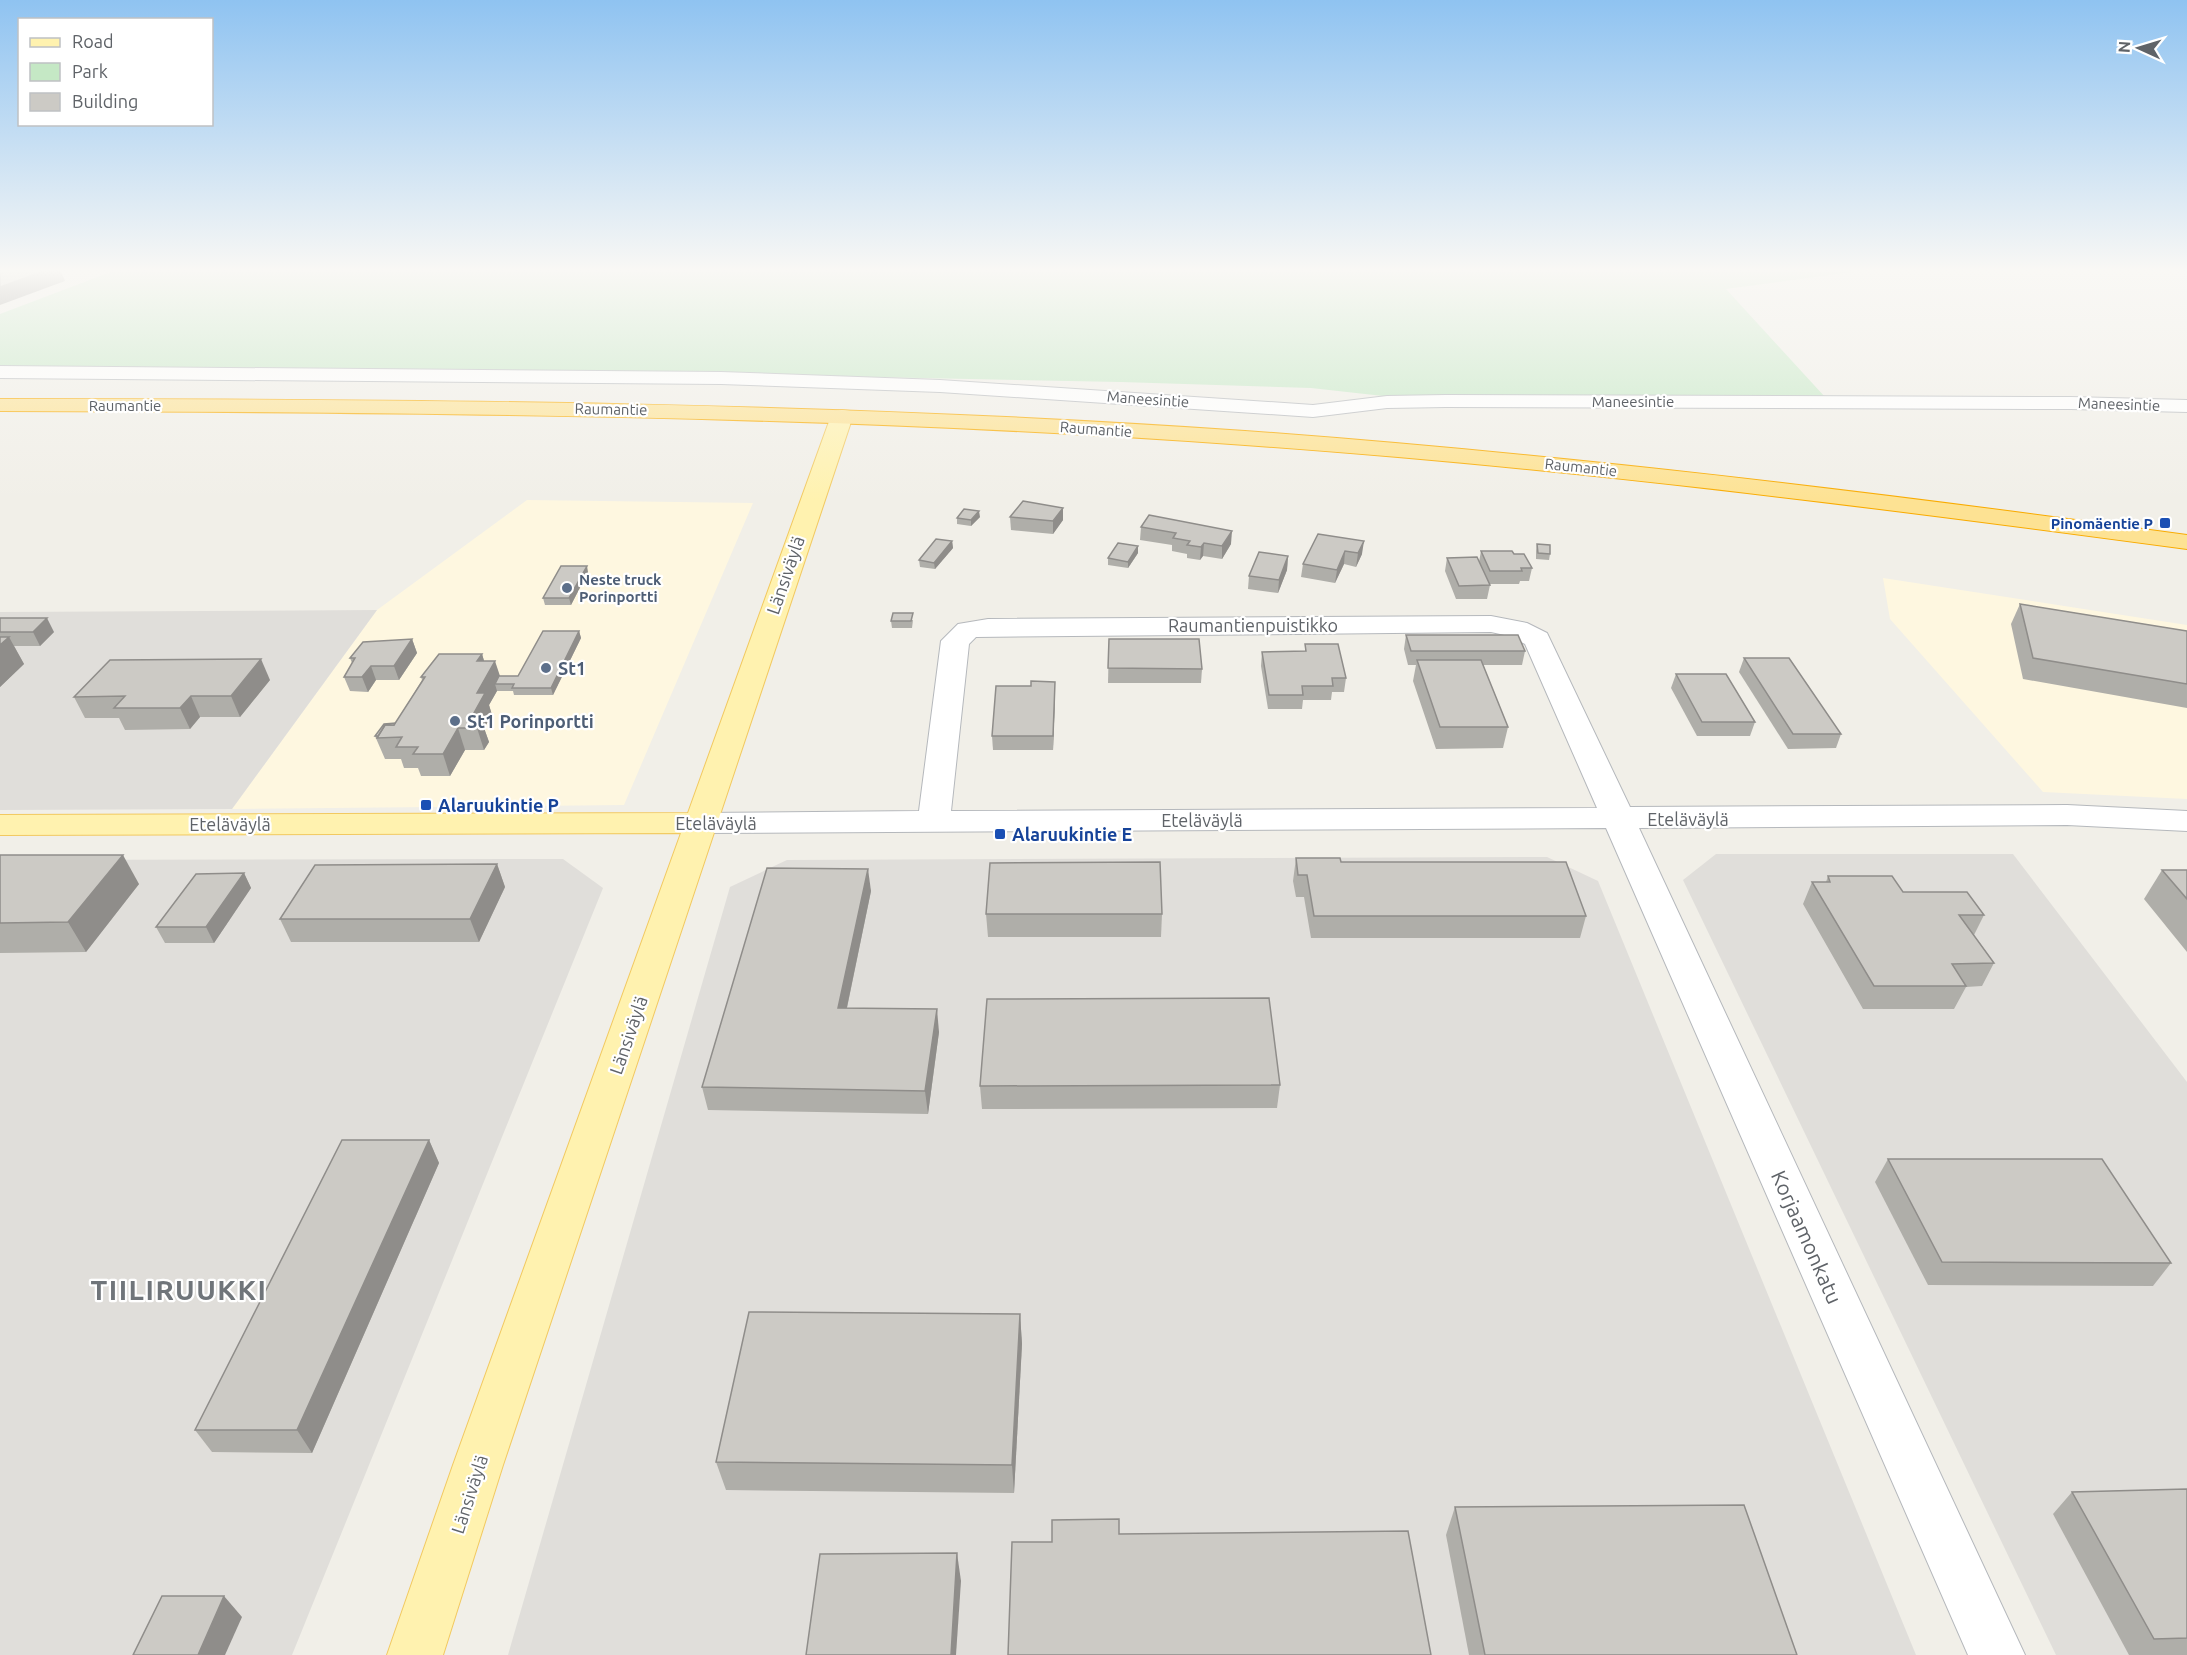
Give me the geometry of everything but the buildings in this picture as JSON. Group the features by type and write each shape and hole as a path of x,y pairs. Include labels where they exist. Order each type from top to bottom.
{"highway":[{"name":"Raumantie","path":"0,405 376,405 842,416 1041,426 1418,451 1792,491 2187,543"}],"main road":[{"name":"Länsiväylä","path":"415,1655 842,416"},
{"name":"Eteläväylä","path":"0,825 700,823"}],"street":[{"name":"Maneesintie","path":"0,372 733,378 951,387 1313,411 1388,402 1446,401 2060,402 2187,406"},
{"name":"Raumantienpuistikko","path":"934,821 955,641 968,630 988,627 1491,624 1517,630 1537,639 1618,819"},
{"name":"Eteläväylä","path":"700,823 2067,815 2187,821"},
{"name":"Korjaamonkatu","path":"1618,819 1997,1655"}],"shaded area":[{"path":"527,500 753,503 624,805 232,809 377,610"},
{"path":"1883,578 2187,625 2187,799 2043,792 1890,619"},
{"path":"377,610 232,809 0,810 0,612"},
{"path":"1716,854 2013,854 2187,1082 2187,1655 2056,1655 1683,880"},
{"path":"1547,857 1598,881 1916,1655 508,1655 730,887 787,860"},
{"path":"563,859 603,888 292,1655 0,1655 0,860"}],"green space":[{"path":"0,347 1779,347 1825,397 1392,397 1311,388 1121,382 725,374 0,367"}],"place":[{"name":"Pinomäentie P","path":"2165,523"},
{"name":"Neste truck Porinportti","path":"567,588"},
{"name":"St1","path":"546,668"},
{"name":"St1 Porinportti","path":"455,721"},
{"name":"Alaruukintie P","path":"426,805"},
{"name":"Alaruukintie E","path":"1000,834"}],"district":[{"name":"TIILIRUUKKI","path":"179,1289"}]}
